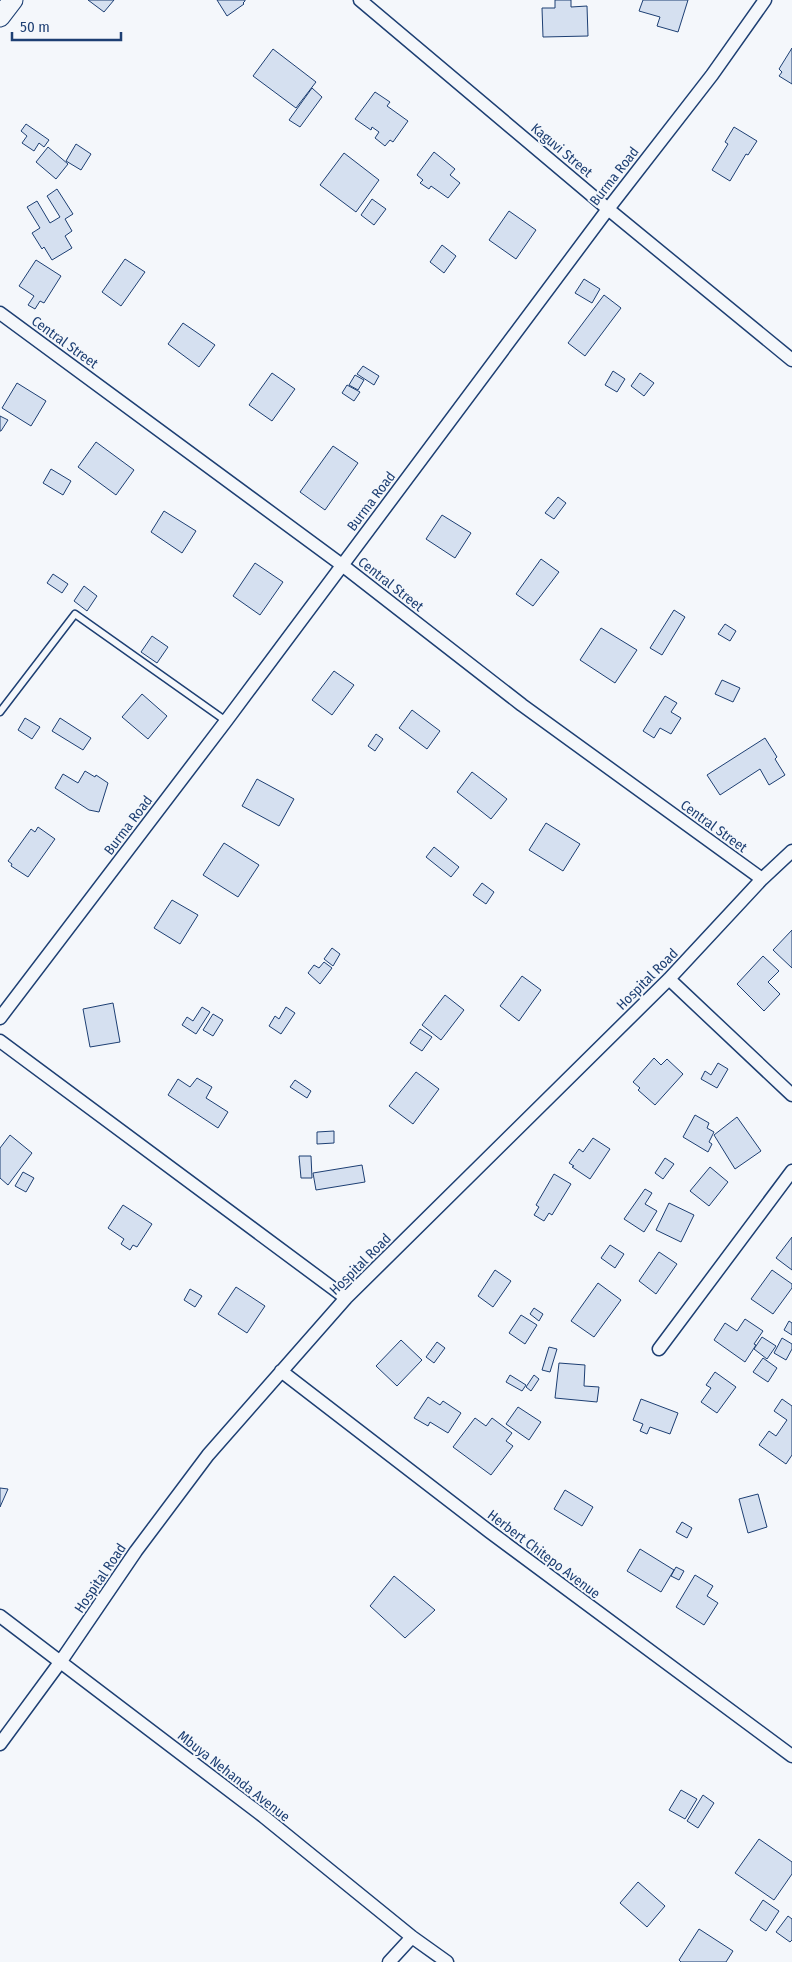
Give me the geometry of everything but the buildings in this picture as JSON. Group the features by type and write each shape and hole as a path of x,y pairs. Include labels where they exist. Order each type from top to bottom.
{"main road":[{"path":"0,17 13,0"}],"street":[{"name":"Kaguvi Street","path":"360,0 608,209 792,360"},
{"name":"Burma Road","path":"0,1018 226,721 608,209 712,75 765,0"},
{"name":"Central Street","path":"0,313 342,565 522,704 762,879"},
{"name":"Hospital Road","path":"0,1744 61,1661 141,1544 208,1455 346,1298 670,979 762,879 792,851"},
{"path":"670,979 792,1095"},
{"path":"0,1041 346,1298"},
{"path":"659,1349 792,1172"},
{"name":"Herbert Chitepo Avenue","path":"281,1372 506,1544 792,1756"},
{"name":"Mbuya Nehanda Avenue","path":"0,1616 263,1816 412,1937 447,1962"},
{"path":"389,1962 412,1937"}],"lane":[{"path":"0,712 75,614 226,721"}]}
